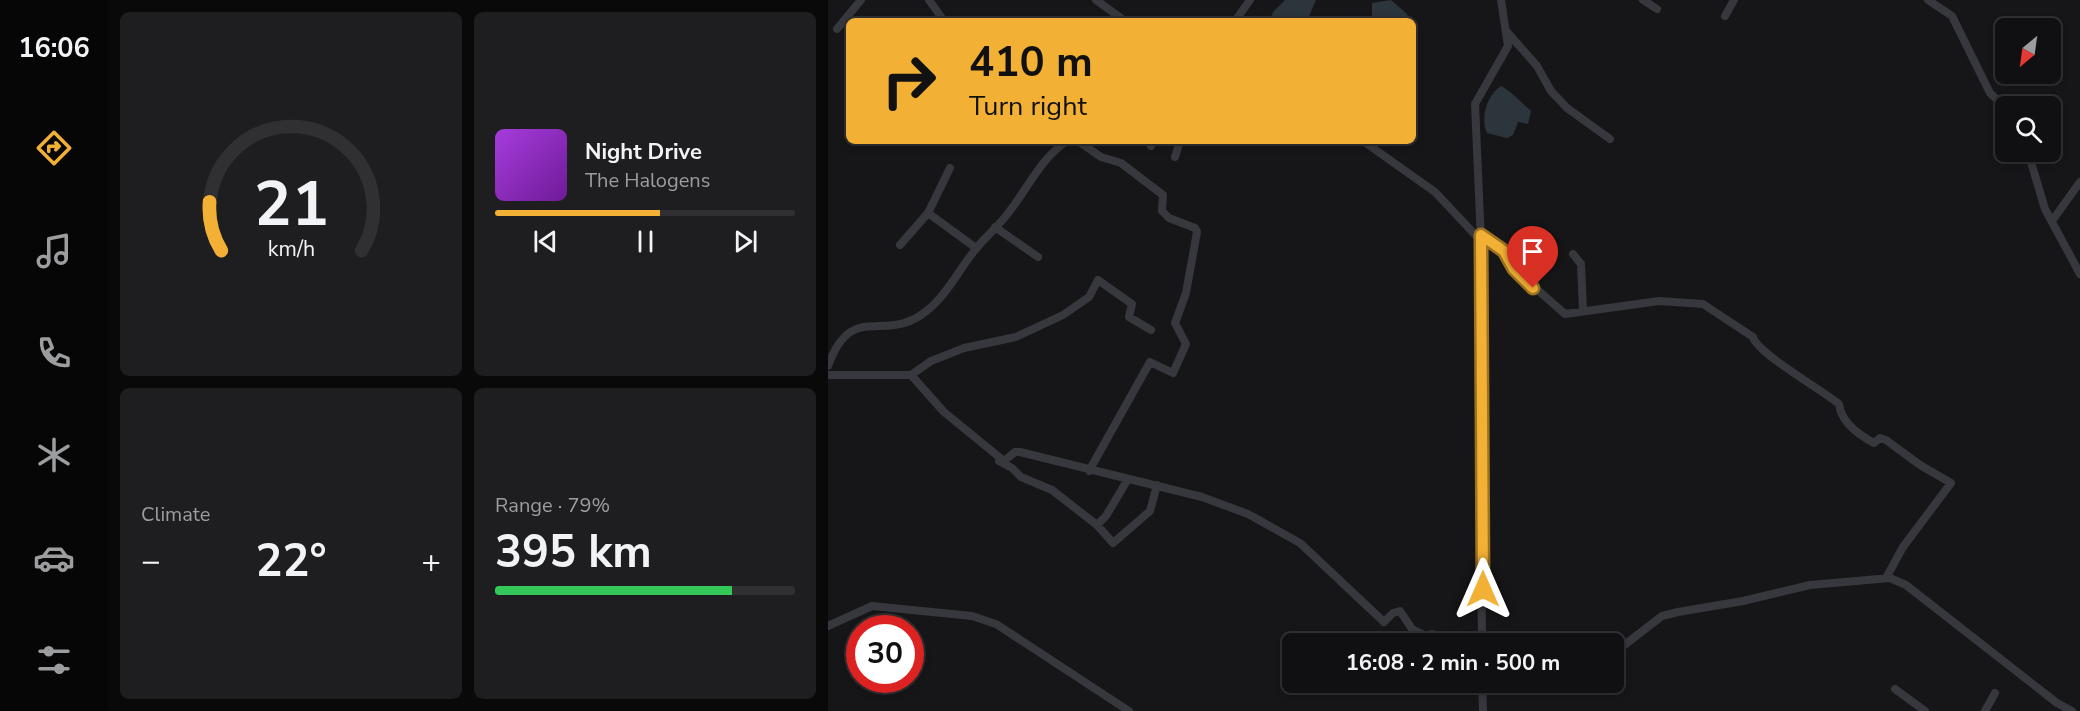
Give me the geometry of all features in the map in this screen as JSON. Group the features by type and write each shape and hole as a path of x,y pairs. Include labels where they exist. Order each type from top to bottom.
{"street":[{"path":"846,18 861,0"},
{"path":"929,0 942,18"},
{"path":"1096,0 1121,18"},
{"path":"1237,18 1250,0"},
{"path":"1482,633 1479,269 1481,238 1475,104 1508,46 1501,0"},
{"path":"1643,0 1658,9"},
{"path":"1725,16 1734,0"},
{"path":"1928,0 1953,16 1990,93 1995,98"},
{"path":"837,29 846,18"},
{"path":"1507,32 1537,66 1551,91 1567,108 1610,140"},
{"path":"828,366 845,334 860,326 887,328 912,322 932,307 1044,163 1064,144"},
{"path":"1082,144 1101,157 1121,163 1145,180 1162,195 1162,211 1169,219 1195,228 1197,232 1186,293 1175,323 1186,344 1173,373 1150,362 1089,471"},
{"path":"1175,156 1179,144"},
{"path":"1367,144 1435,192 1481,238 1504,251 1514,269 1565,314 1659,301 1703,304 1754,337 1755,345 1771,358 1818,387 1839,404 1840,413 1847,423 1863,437 1874,443 1880,438 1886,440 1920,465 1951,483 1903,547 1886,578"},
{"path":"2031,162 2052,221 2080,274"},
{"path":"900,244 928,213 950,168"},
{"path":"2052,221 2080,182"},
{"path":"928,213 976,248"},
{"path":"995,227 1038,257"},
{"path":"1573,254 1581,264 1583,311"},
{"path":"828,375 910,375 931,361 964,348 1016,337 1063,315 1089,297 1098,280 1132,304 1129,317 1151,330"},
{"path":"910,375 944,412 997,457 1004,460 1015,452 1020,452 1089,471 1202,497 1248,514 1300,543 1384,622 1393,613 1400,611 1412,629 1420,633"},
{"path":"997,457 996,460 1012,468 1021,477 1052,490 1097,525 1113,543 1150,511 1157,485"},
{"path":"1097,525 1106,516 1128,479"},
{"path":"1624,645 1662,616 1743,601 1810,585 1886,578 1906,585 1971,638 2057,703 2072,711"},
{"path":"828,626 872,606 972,616 996,624 1129,711"},
{"path":"1894,689 1925,711"},
{"path":"1482,693 1483,711"},
{"path":"1985,711 1995,693"}],"shaded area":[{"path":"1285,0 1316,0 1308,18 1271,18 1273,12"},
{"path":"1391,0 1409,18 1372,18 1372,3"},
{"path":"1501,86 1531,111 1528,124 1518,122 1513,135 1507,138 1487,133 1484,121 1486,107 1492,95"}],"route":[{"path":"1483,589 1479,269 1481,235 1504,251 1514,269 1533,288"}]}
